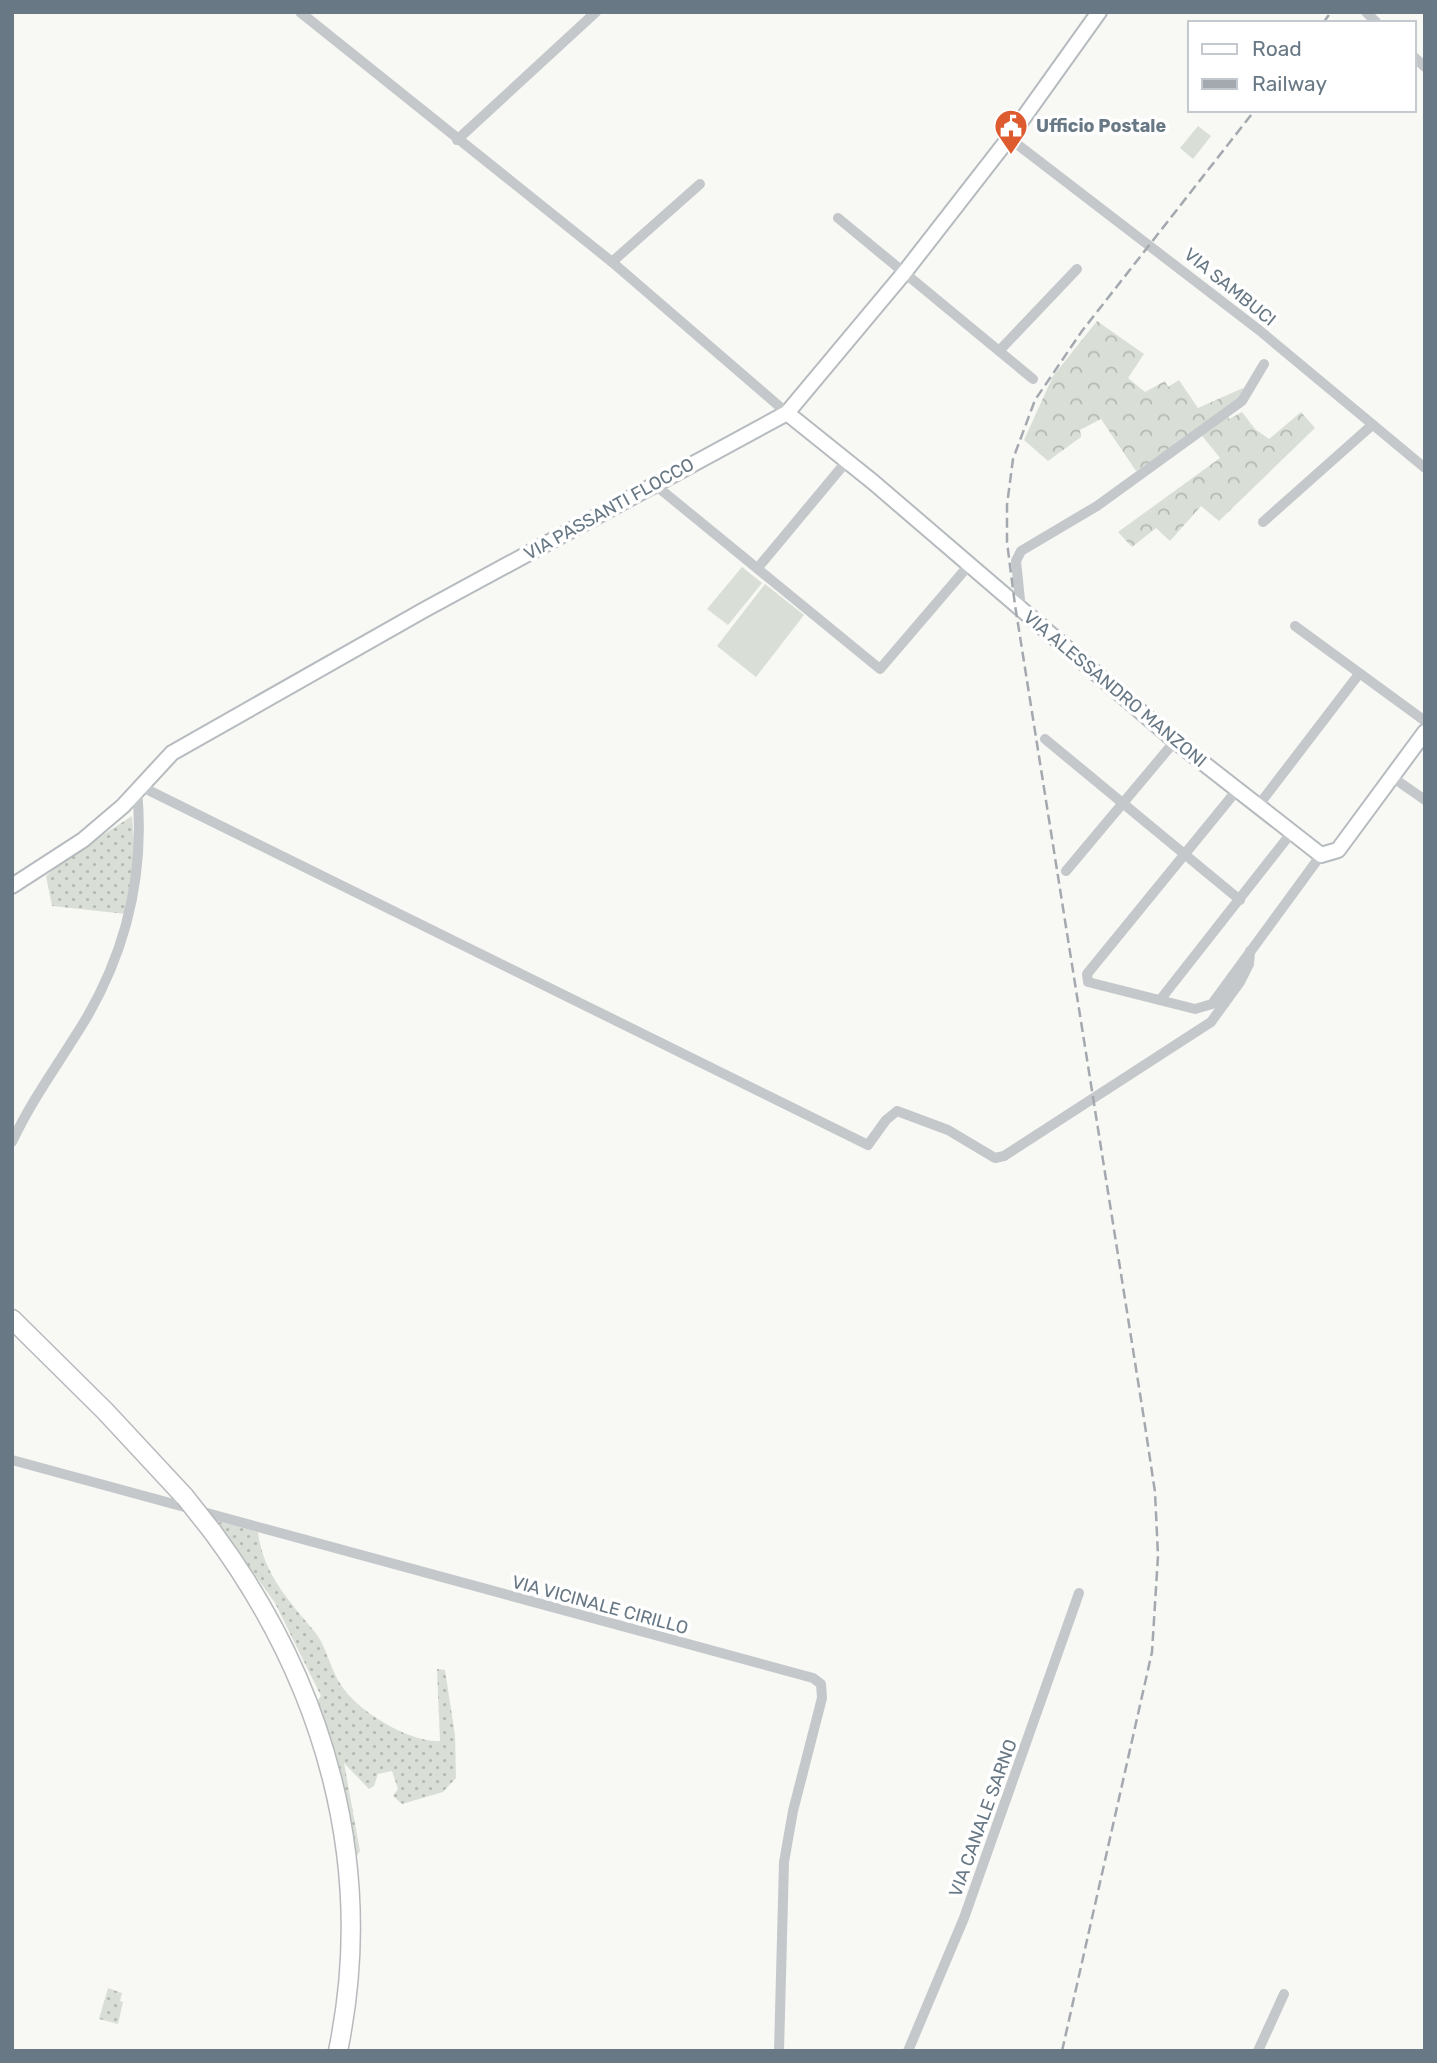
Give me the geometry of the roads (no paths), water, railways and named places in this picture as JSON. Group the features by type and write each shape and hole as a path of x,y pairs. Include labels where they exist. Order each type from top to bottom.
{"highway":[{"path":"12,1320 105,1411 185,1497 243,1573 283,1643 320,1731 341,1814 349,1887 348,1963 339,2048"}],"main road":[{"name":"VIA PASSANTI FLOCCO","path":"12,886 83,840 123,806 172,753 654,484 787,413 904,273 1009,138 1099,12"},
{"name":"VIA ALESSANDRO MANZONI","path":"787,413 1175,741 1321,855"},
{"path":"1321,855 1338,850 1425,732"}],"street":[{"path":"300,12 612,262 787,413"},
{"path":"457,140 596,12"},
{"name":"VIA SAMBUCI","path":"1009,138 1259,330 1371,426 1425,468"},
{"path":"612,262 700,184"},
{"path":"838,218 1033,379"},
{"path":"999,351 1077,269"},
{"path":"1021,610 1016,561 1021,551 1097,506 1242,401 1264,364"},
{"path":"1263,522 1371,426"},
{"path":"761,565 846,462"},
{"path":"654,484 880,670 970,565"},
{"path":"1295,626 1425,721"},
{"path":"1258,806 1359,674"},
{"path":"1045,739 1240,900"},
{"path":"1066,871 1175,741"},
{"path":"1392,777 1425,800"},
{"path":"12,1142 34,1100 88,1015 120,947 135,897 139,865 138,788 868,1145 886,1120 898,1111 948,1130 995,1158 1004,1156 1210,1021 1240,982 1249,964 1250,951"},
{"path":"1237,790 1087,974 1088,982 1195,1009 1212,1004 1321,855"},
{"path":"1160,1000 1292,832"},
{"name":"VIA VICINALE CIRILLO","path":"12,1460 813,1678 821,1684 822,1698 793,1811 784,1862 779,2051"},
{"name":"VIA CANALE SARNO","path":"908,2051 964,1918 1079,1593"},
{"path":"1258,2051 1284,1994"}],"railway":[{"path":"1324,21 1331,12"},
{"path":"1062,2051 1152,1652 1158,1556 1155,1492 1015,605 1007,542 1007,505 1013,459 1035,400 1082,331 1253,112"}],"place":[{"name":"Ufficio Postale","path":"1011,156"}]}
